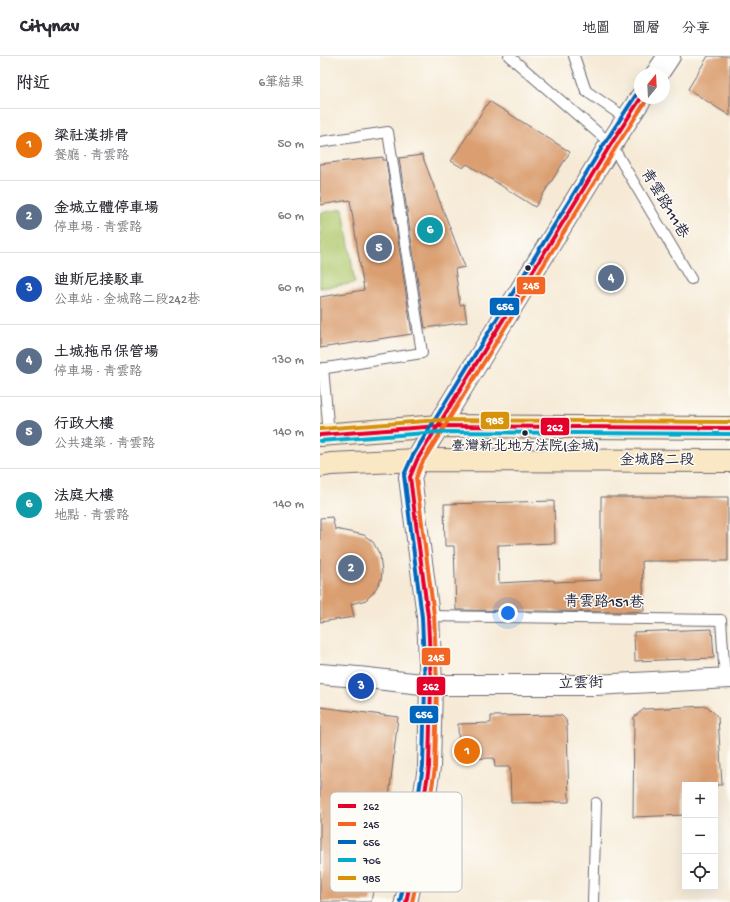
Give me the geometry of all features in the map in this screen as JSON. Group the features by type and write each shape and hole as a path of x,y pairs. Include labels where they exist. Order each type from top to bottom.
{"main road":[{"path":"324,435 439,426 730,428"},
{"name":"金城路二段","path":"320,466 331,464 417,460 730,461"}],"street":[{"path":"661,68 669,56"},
{"path":"425,792 429,767 431,685 428,616 410,477 417,460 637,104"},
{"name":"立雲街","path":"320,674 431,685 595,685 728,678"},
{"path":"406,902 408,892"}],"lane":[{"name":"青雲路111巷","path":"509,56 611,144 691,279"},
{"path":"574,56 586,91 627,119"},
{"path":"320,142 388,132 422,354 322,368 324,435"},
{"name":"青雲路151巷","path":"428,616 721,620 728,678"},
{"path":"593,902 596,803"}],"green space":[{"path":"343,209 355,283 320,288 320,213"}],"building":[{"path":"708,56 730,56 730,116 688,89"},
{"path":"489,101 570,152 535,207 467,164 463,168 451,161"},
{"path":"422,155 465,267 455,269 460,305 464,304 467,322 425,328 399,158"},
{"path":"383,157 383,160 386,160 412,334 320,348 320,297 364,290 350,200 320,205 320,164"},
{"path":"601,497 728,497 728,561 642,561 644,611 456,610 454,546 445,546 444,504 554,501 555,543 498,545 499,583 554,580 554,582 601,580"},
{"path":"332,517 335,529 364,535 373,542 380,555 382,572 381,580 373,593 366,600 351,604 354,617 320,622 320,518"},
{"path":"712,629 714,658 635,661 634,632"},
{"path":"707,706 718,717 722,785 718,785 718,782 682,782 682,815 633,817 634,717 644,709"},
{"path":"320,707 398,717 390,792 330,792 330,892 373,892 371,902 320,902"},
{"path":"561,715 566,720 567,726 569,802 511,803 510,767 495,767 494,758 459,759 458,724 491,723 491,716"}],"transit line":[{"name":"656","path":"419,792 423,766 425,685 422,617 404,475 412,457 606,141 634,98"},
{"name":"262","path":"425,792 429,767 431,685 428,616 410,477 417,460 637,104"},
{"name":"245","path":"431,792 435,768 437,685 434,615 416,478 422,463 616,147 644,104"},
{"name":"985","path":"320,429 439,420 730,422"},
{"name":"262","path":"320,435 439,426 730,428"},
{"name":"706","path":"320,441 439,432 730,434"},
{"name":"656","path":"400,901 402,892"},
{"name":"262","path":"406,902 408,892"},
{"name":"245","path":"412,902 414,892"}],"place":[{"name":"法庭大樓","path":"430,230"},
{"name":"行政大樓","path":"379,248"},
{"name":"土城拖吊保管場","path":"611,278"},
{"name":"臺灣新北地方法院(金城)","path":"525,433"},
{"name":"金城立體停車場","path":"351,568"},
{"name":"迪斯尼接駁車","path":"361,686"},
{"name":"梁社漢排骨","path":"467,751"}]}
